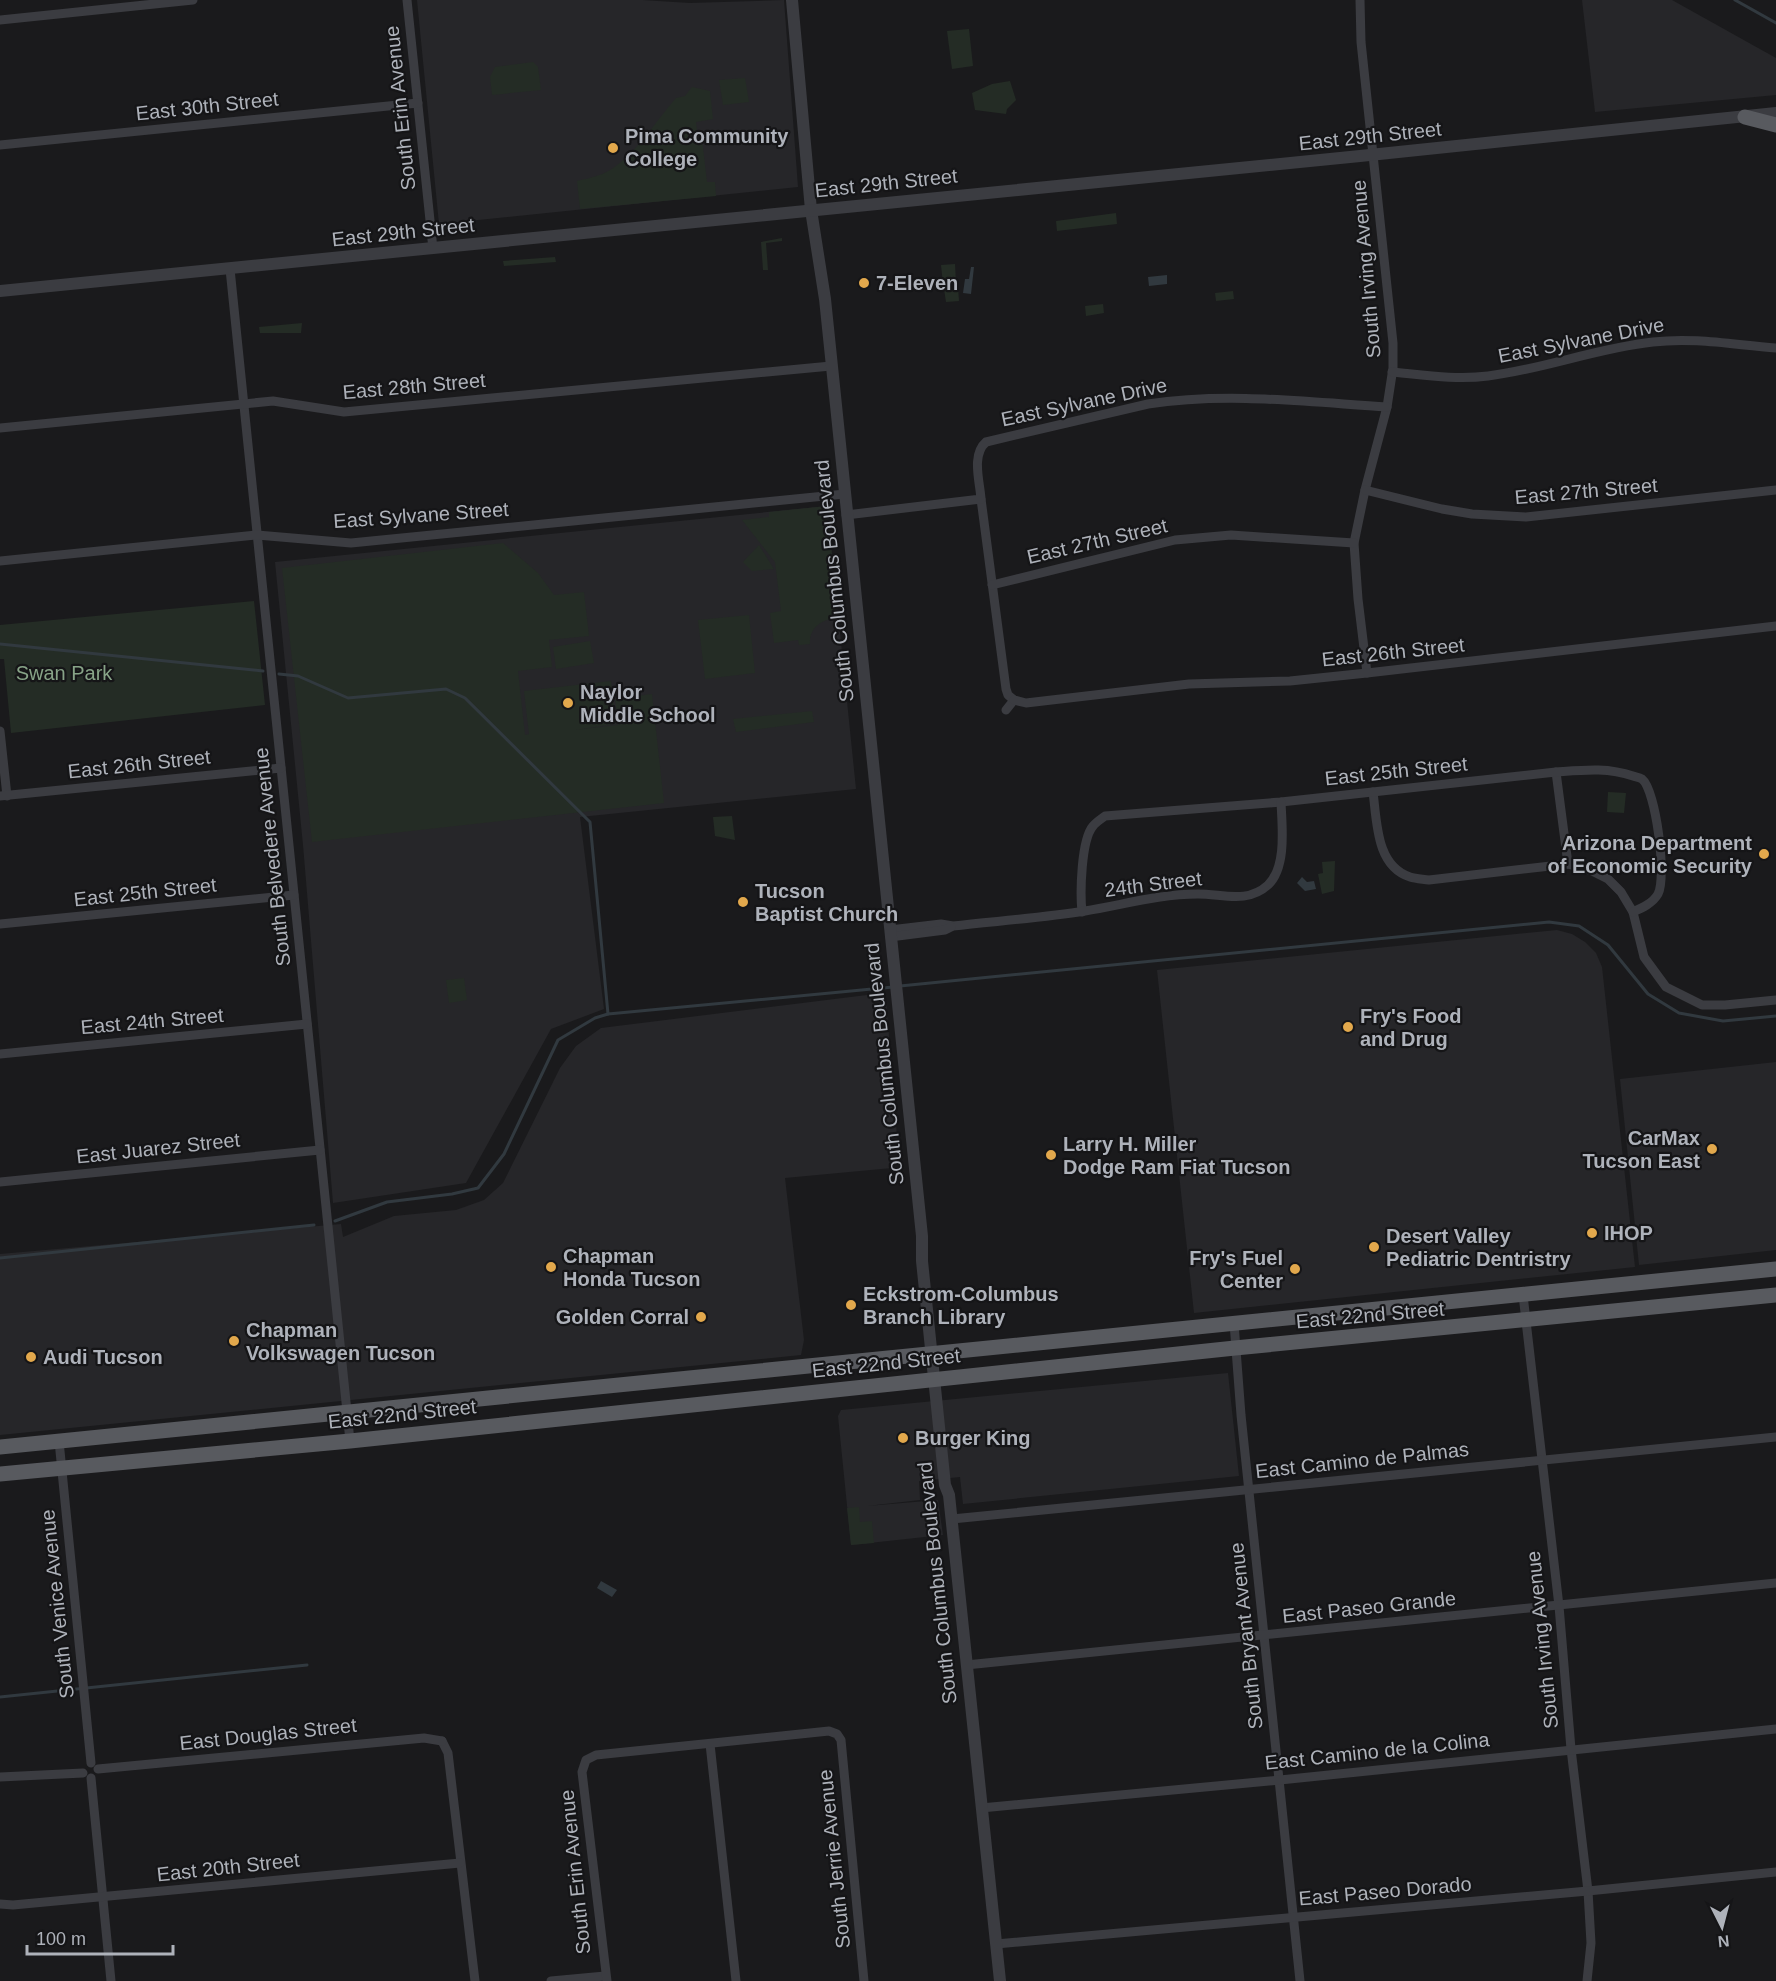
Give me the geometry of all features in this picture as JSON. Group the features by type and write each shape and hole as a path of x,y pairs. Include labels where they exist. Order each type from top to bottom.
{"main road":[{"path":"1744,117 1776,125"},
{"name":"East 22nd Street","path":"0,1447 1776,1269"},
{"name":"East 22nd Street","path":"0,1474 350,1441 1235,1348 1776,1295"}],"street":[{"path":"0,20 193,0"},
{"name":"South Erin Avenue","path":"407,0 433,249"},
{"name":"South Columbus Boulevard","path":"792,0 811,210 825,299 922,1236 922,1261 931,1355 945,1485 949,1495 952,1519 1000,1981"},
{"name":"South Irving Avenue","path":"1360,0 1361,42 1392,322 1392,372 1388,407 1365,490 1354,543 1367,674"},
{"name":"East 30th Street","path":"0,145 418,103"},
{"name":"East 29th Street","path":"0,291 1776,113"},
{"name":"South Belvedere Avenue","path":"230,268 350,1441"},
{"name":"East Sylvane Drive","path":"1392,372 1456,377 1485,376 1528,369 1636,344 1673,340 1706,340 1776,348"},
{"name":"East 28th Street","path":"0,429 273,401 344,412 831,366"},
{"name":"East Sylvane Drive","path":"1014,700 1006,689 981,500 977,443 1172,400 1233,397 1388,407"},
{"name":"East 27th Street","path":"1365,490 1442,509 1472,514 1526,517 1776,490"},
{"name":"East Sylvane Street","path":"0,561 257,535 351,543 845,494"},
{"path":"846,515 981,500"},
{"name":"East 27th Street","path":"992,585 1175,540 1231,535 1354,543"},
{"name":"East 26th Street","path":"1014,700 1026,703 1189,684 1290,681 1367,674 1776,626"},
{"path":"1006,711 1014,700"},
{"path":"0,731 4,796"},
{"name":"East 26th Street","path":"4,796 281,768"},
{"name":"East 25th Street","path":"1082,912 1080,892 1086,846 1092,827 1105,816 1281,802 1601,769 1620,771 1642,779 1651,792 1663,865 1662,883 1658,895 1653,900 1633,912"},
{"path":"1556,772 1568,864"},
{"path":"1373,792 1383,854 1395,869 1411,878 1429,880 1568,864 1592,871 1608,879 1621,892 1633,912 1644,957 1666,987 1702,1005 1776,1000"},
{"name":"24th Street","path":"890,934 945,930 953,926 1082,912 1142,900 1198,894 1251,896 1267,886 1276,873 1283,842 1281,802"},
{"name":"East 25th Street","path":"0,924 294,895"},
{"name":"East 24th Street","path":"0,1054 307,1024"},
{"name":"East Juarez Street","path":"0,1182 320,1150"},
{"name":"South Irving Avenue","path":"1522,1295 1559,1606 1571,1749 1588,1891 1591,1943 1587,1981"},
{"name":"South Bryant Avenue","path":"1234,1323 1248,1489 1300,1981"},
{"name":"East Camino de Palmas","path":"952,1519 1776,1437"},
{"name":"South Venice Avenue","path":"59,1441 94,1766"},
{"name":"East Paseo Grande","path":"966,1665 1776,1583"},
{"name":"East Camino de la Colina","path":"981,1808 1776,1729"},
{"name":"South Jerrie Avenue","path":"710,1744 829,1731 837,1734 841,1740 864,1981"},
{"name":"East Douglas Street","path":"94,1766 424,1738 444,1739 448,1753 460,1863"},
{"path":"710,1744 736,1981"},
{"name":"South Erin Avenue","path":"606,1978 582,1772 587,1757 710,1744"},
{"path":"0,1777 95,1776 94,1766"},
{"path":"87,1775 111,1981"},
{"path":"460,1863 475,1981"},
{"name":"East 20th Street","path":"0,1904 13,1905 103,1897 460,1863"},
{"name":"East Paseo Dorado","path":"996,1944 1776,1872"},
{"path":"551,1981 606,1978"}],"shaded area":[{"name":"Pima Community College","path":"417,0 642,0 690,3 784,0 798,187 439,224"},
{"path":"1582,0 1672,0 1776,58 1776,95 1595,112"},
{"path":"971,267 974,267 971,294 963,293 965,279 969,279"},
{"path":"1167,275 1167,284 1149,286 1148,277"},
{"name":"Naylor Middle School","path":"827,506 856,789 580,817 604,1009 551,1029 466,1183 333,1203 303,845 275,562"},
{"path":"1302,877 1307,882 1314,881 1316,889 1305,891 1297,883"},
{"path":"1557,930 1572,934 1585,942 1596,953 1602,967 1635,1267 1194,1313 1157,970"},
{"path":"875,994 886,999 899,1161 892,1168 785,1178 804,1340 801,1355 0,1435 0,1254 341,1224 343,1237 394,1216 456,1210 484,1200 503,1183 560,1068 576,1046 601,1028"},
{"path":"1776,1062 1776,1250 1639,1265 1620,1079"},
{"path":"1228,1373 1239,1476 963,1504 960,1477 919,1481 920,1500 867,1506 938,1500 943,1535 851,1545 838,1416 841,1410"},
{"path":"601,1581 617,1590 612,1597 597,1588"}],"green space":[{"path":"969,29 973,66 952,69 947,31"},
{"path":"533,62 538,67 541,90 492,95 490,77 495,67"},
{"path":"745,78 749,102 723,105 719,80"},
{"path":"1010,81 1016,100 1007,109 1006,114 975,110 972,93 992,84"},
{"path":"692,87 710,91 713,119 696,122 698,139 702,139 707,182 715,182 716,196 580,209 577,181 602,174 616,166 640,143 676,98 685,96"},
{"path":"1116,213 1117,224 1057,231 1056,221"},
{"path":"782,238 782,241 766,243 768,270 763,270 761,242"},
{"path":"555,257 556,262 504,266 503,261"},
{"path":"955,264 956,283 943,284 941,265"},
{"path":"958,287 959,301 946,302 944,289"},
{"path":"1233,291 1234,299 1216,301 1215,293"},
{"path":"1103,304 1104,313 1086,316 1085,306"},
{"path":"302,323 301,333 260,333 259,327"},
{"path":"827,506 838,617 827,620 814,628 810,644 799,645 798,640 774,643 770,613 781,611 775,562 742,520 769,517 769,512"},
{"path":"503,543 538,573 554,595 584,592 589,636 549,640 552,667 518,671 525,735 529,734 524,691 611,681 616,724 575,730 618,725 615,699 652,694 664,803 312,842 282,568"},
{"path":"759,545 774,569 752,571 743,562"},
{"name":"Swan Park","path":"254,601 265,705 11,733 4,659 0,659 0,625"},
{"path":"749,615 755,673 705,679 698,620"},
{"path":"590,641 594,663 556,669 553,647"},
{"path":"812,711 814,722 736,732 733,719"},
{"path":"1608,792 1626,793 1624,813 1607,812"},
{"path":"732,816 735,840 715,836 713,817"},
{"path":"1335,861 1334,891 1322,894 1318,874 1323,873 1322,862"},
{"path":"464,978 467,1000 449,1003 446,980"},
{"path":"859,1507 860,1522 872,1521 874,1543 851,1545 847,1508"}],"waterway":[{"path":"1735,0 1776,23"},
{"path":"0,644 263,671"},
{"path":"279,674 298,676 348,698 446,689 465,698 590,822 608,1014 893,987"},
{"path":"900,986 1549,922 1579,926 1608,945 1648,994 1679,1013 1723,1021 1776,1016"},
{"path":"335,1221 387,1202 452,1194 478,1188 504,1154 558,1040 595,1018 608,1014"},
{"path":"0,1258 314,1225"},
{"path":"0,1697 307,1665"}],"place":[{"name":"Pima Community College","path":"613,148"},
{"name":"7-Eleven","path":"864,283"},
{"name":"Naylor Middle School","path":"568,703"},
{"name":"Arizona Department of Economic Security","path":"1764,854"},
{"name":"Tucson Baptist Church","path":"743,902"},
{"name":"Fry's Food and Drug","path":"1348,1027"},
{"name":"CarMax Tucson East","path":"1712,1149"},
{"name":"Larry H. Miller Dodge Ram Fiat Tucson","path":"1051,1155"},
{"name":"IHOP","path":"1592,1233"},
{"name":"Desert Valley Pediatric Dentristry","path":"1374,1247"},
{"name":"Chapman Honda Tucson","path":"551,1267"},
{"name":"Fry's Fuel Center","path":"1295,1269"},
{"name":"Eckstrom-Columbus Branch Library","path":"851,1305"},
{"name":"Golden Corral","path":"701,1317"},
{"name":"Chapman Volkswagen Tucson","path":"234,1341"},
{"name":"Audi Tucson","path":"31,1357"},
{"name":"Burger King","path":"903,1438"}]}
